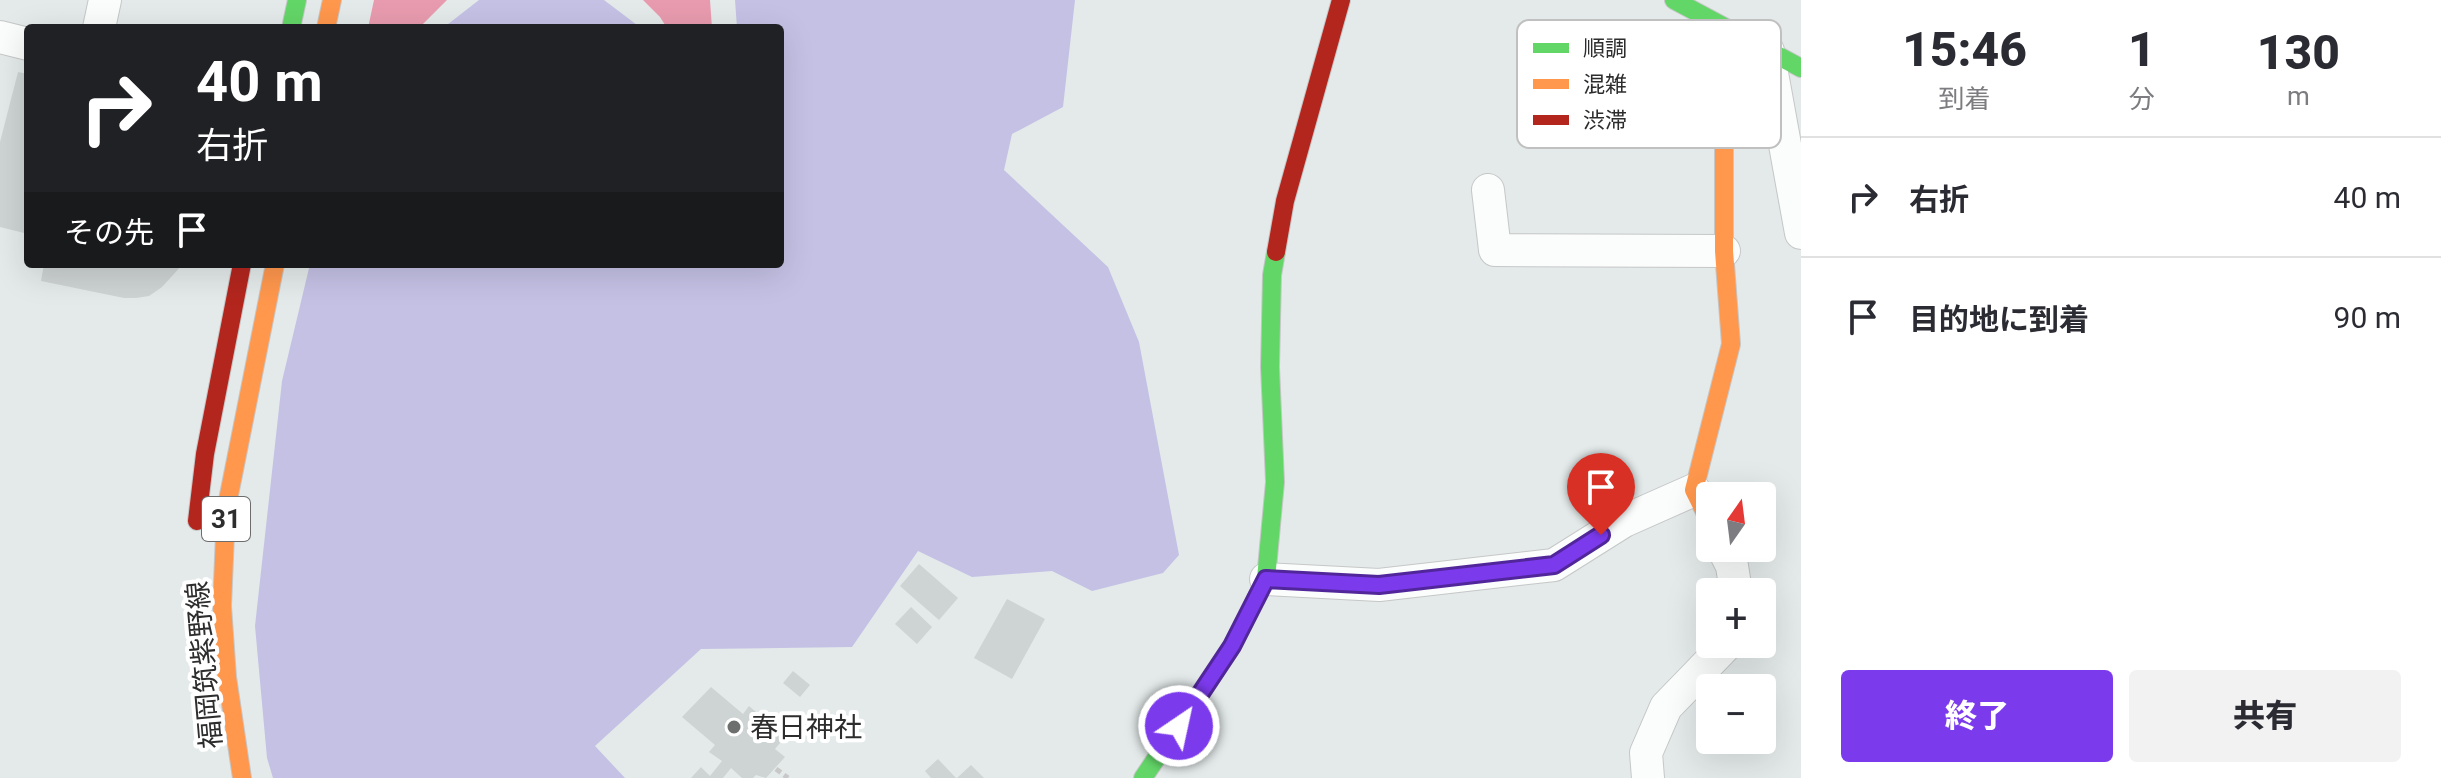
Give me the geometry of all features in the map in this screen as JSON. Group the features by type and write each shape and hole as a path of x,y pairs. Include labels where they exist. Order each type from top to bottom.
{"street":[{"path":"100,24 105,0"},
{"path":"292,24 297,0"},
{"path":"327,24 332,0"},
{"path":"1143,778 1232,646 1266,579 1275,482 1270,367 1272,275 1285,201 1341,0"},
{"path":"1674,0 1710,20"},
{"path":"0,37 24,43"},
{"path":"1781,58 1801,68"},
{"path":"1781,123 1801,233"},
{"path":"1696,494 1694,490 1731,344 1724,251 1724,148"},
{"path":"1488,190 1495,250 1724,251"},
{"name":"福岡筑紫野線","path":"195,541 205,454 241,268"},
{"name":"福岡筑紫野線","path":"242,778 227,677 222,606 226,510 274,268"},
{"path":"1266,579 1379,585 1554,565 1624,521 1694,490"},
{"path":"1648,778 1646,753 1666,707 1713,658"}],"path":[{"path":"776,769 788,778"}],"shaded area":[{"path":"374,0 447,0 423,24 369,24"},
{"path":"479,0 604,0 636,24 448,24"},
{"path":"643,0 710,0 712,24 664,24"},
{"path":"735,0 1075,0 1063,107 1012,134 1004,170 1108,267 1139,342 1179,555 1163,573 1092,591 1052,571 972,577 918,551 852,647 701,649 595,746 625,778 273,778 267,758 255,626 282,381 309,268 784,268 784,24 737,24"}],"building":[{"path":"18,72 24,73 24,233 0,227 0,142"},
{"path":"43,268 179,268 149,296 136,298 41,281"},
{"path":"919,564 958,598 939,620 900,586"},
{"path":"1007,599 1045,619 1012,679 974,658"},
{"path":"911,607 932,627 917,644 895,624"},
{"path":"793,671 810,685 800,697 783,683"},
{"name":"春日神社","path":"711,687 743,714 749,706 785,737 775,749 785,757 766,778 756,775 742,778 731,768 723,778 691,778 701,767 710,776 722,761 709,752 715,745 682,717"},
{"path":"938,759 956,778 931,778 925,771"},
{"path":"971,765 984,778 957,778"}],"traffic: fast":[{"path":"292,24 297,0"},
{"path":"1674,0 1711,20"},
{"path":"1781,57 1801,68"},
{"path":"1143,778 1232,646 1266,579 1275,482 1270,367 1272,275 1276,252"}],"traffic: slow":[{"path":"327,24 332,0"},
{"path":"1696,482 1731,344 1724,251 1724,148"},
{"path":"242,778 227,677 222,606 226,510 274,268"},
{"path":"1696,482 1696,494"}],"traffic: jam":[{"path":"1276,252 1285,201 1341,0"},
{"path":"197,521 205,454 241,268"}],"place":[{"name":"春日神社","path":"734,727"}],"route":[{"path":"1179,726 1232,646 1266,579 1379,585 1554,565 1601,535"}]}
